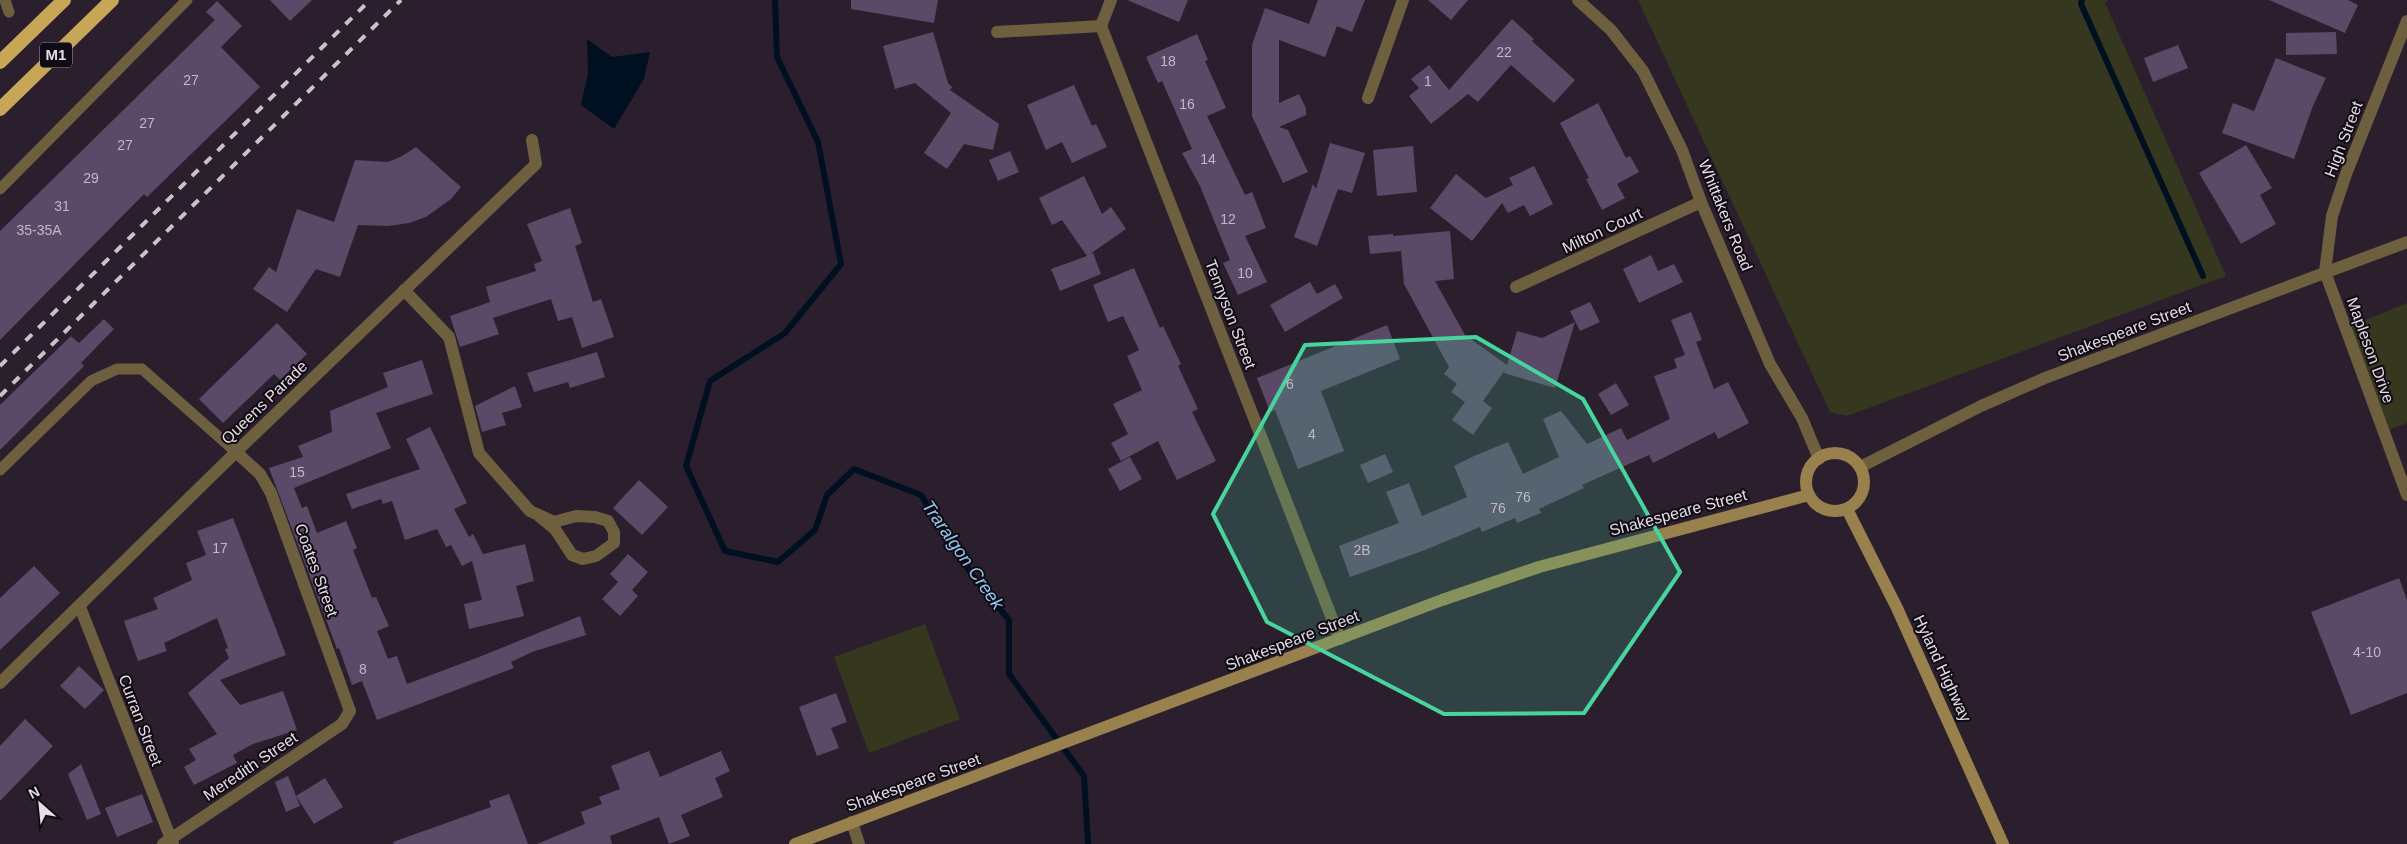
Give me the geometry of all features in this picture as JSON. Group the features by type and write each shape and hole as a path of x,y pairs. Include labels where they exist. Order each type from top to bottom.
{"highway":[{"name":"M1","path":"0,62 64,0"},
{"name":"M1","path":"0,109 112,0"}],"main road":[{"path":"1836,453 1854,460 1860,467 1864,485 1862,494 1847,509 1825,510 1815,504 1809,495 1806,485 1807,475 1811,466 1819,459 1836,453"},
{"name":"Shakespeare Street","path":"796,844 1442,600 1539,567 1809,495"},
{"name":"Hyland Highway","path":"1847,509 1897,608 2003,844"}],"street":[{"path":"997,32 1101,26 1111,0"},
{"path":"1368,98 1403,0"},
{"name":"Whittakers Road","path":"1581,1 1612,30 1643,71 1682,150 1701,202 1770,364 1802,418 1819,459"},
{"name":"High Street","path":"2325,272 2332,216 2340,191 2407,21"},
{"name":"Tennyson Street","path":"1101,26 1340,639"},
{"name":"Queens Parade","path":"0,683 80,607 236,452 536,164 532,140"},
{"name":"Milton Court","path":"1516,287 1701,202"},
{"name":"Shakespeare Street","path":"1860,467 1981,406 2045,378 2407,242"},
{"name":"Mapleson Drive","path":"2325,272 2407,495"},
{"path":"404,290 449,337 479,453 530,511 554,522 576,516 595,517 608,522 614,532 614,543 596,556 583,559 572,555 555,529 539,516"},
{"name":"Coates Street","path":"236,452 260,474 271,493 350,711"},
{"name":"Curran Street","path":"80,607 168,842"},
{"name":"Meredith Street","path":"168,842 342,724 350,711"},
{"path":"852,822 859,844"}],"lane":[{"path":"5,0 10,12"},
{"path":"0,189 187,0"},
{"path":"0,470 91,381 117,369 142,369 236,452"}],"highlighted area":[{"path":"1476,337 1583,399 1680,572 1584,713 1444,714 1267,622 1213,514 1305,345"}],"green space":[{"path":"1638,0 2109,0 2105,3 2226,276 1847,416 1830,412"},
{"path":"2407,303 2407,423 2384,432 2346,328"},
{"path":"925,624 960,719 869,753 834,657"}],"water":[{"path":"587,39 612,57 650,52 644,79 614,129 581,105 588,73"}],"building":[{"path":"270,0 312,0 290,21"},
{"path":"851,0 938,0 934,23 851,9"},
{"path":"1127,0 1188,0 1179,22"},
{"path":"1318,0 1365,0 1352,32 1337,26 1325,57 1279,40 1279,103 1299,94 1306,108 1306,115 1279,127 1288,130 1308,172 1283,183 1252,116 1252,45 1265,8 1309,24"},
{"path":"1428,0 1468,0 1451,20"},
{"path":"2269,0 2348,0 2358,5 2345,33"},
{"path":"217,1 242,26 221,47 260,87 147,197 144,194 0,340 0,231 215,20 206,12"},
{"path":"1512,19 1534,39 1532,41 1575,80 1554,103 1511,65 1478,102 1468,94 1431,124 1409,96 1419,88 1411,79 1429,65 1449,90"},
{"path":"933,32 948,83 952,87 950,90 999,124 993,150 964,144 947,169 924,153 951,113 915,83 895,89 883,46"},
{"path":"2336,32 2337,54 2286,55 2286,33"},
{"path":"1197,34 1208,60 1205,61 1226,108 1207,116 1245,195 1252,192 1266,228 1245,236 1267,282 1238,295 1223,263 1230,260 1200,186 1182,153 1192,149 1162,81 1158,83 1146,57"},
{"path":"2178,45 2188,68 2153,82 2144,58"},
{"path":"2276,58 2326,78 2313,106 2294,159 2222,133 2233,103 2254,111"},
{"path":"1074,85 1092,126 1096,124 1107,147 1072,163 1062,142 1046,150 1027,105"},
{"path":"1598,103 1626,158 1630,156 1639,172 1617,184 1625,198 1602,210 1586,179 1589,178 1560,123"},
{"path":"1330,143 1365,153 1352,193 1338,189 1317,246 1294,237 1313,184 1316,189"},
{"path":"2246,145 2272,188 2260,195 2276,224 2241,244 2199,173"},
{"path":"1413,146 1417,192 1377,196 1373,150"},
{"path":"416,147 461,187 451,199 426,217 409,223 388,226 358,225 340,277 316,269 287,312 253,289 269,267 276,272 297,209 334,222 355,160 388,162"},
{"path":"1010,151 1019,172 998,181 989,160"},
{"path":"1534,166 1553,204 1530,216 1524,205 1508,213 1502,203 1472,241 1430,208 1456,174 1486,198 1513,185 1509,178"},
{"path":"1084,176 1102,214 1111,207 1126,229 1090,254 1093,253 1101,274 1060,291 1051,269 1087,256 1062,220 1052,225 1039,198"},
{"path":"570,208 582,243 575,246 593,302 601,299 614,337 582,348 572,317 558,321 551,299 493,318 499,334 460,347 450,316 490,302 486,287 536,271 534,264 542,261 527,224"},
{"path":"1450,231 1454,279 1435,281 1465,335 1507,365 1517,331 1542,338 1575,322 1555,388 1504,373 1505,370 1483,401 1492,408 1473,435 1452,420 1465,402 1451,392 1457,384 1444,374 1449,367 1404,284 1401,251 1370,254 1368,236 1393,234 1393,236"},
{"path":"1651,255 1658,271 1674,264 1683,282 1639,303 1623,269"},
{"path":"1134,268 1160,328 1163,326 1181,364 1178,366 1198,409 1192,412 1216,461 1177,480 1158,441 1121,461 1111,443 1128,434 1113,404 1142,390 1127,356 1139,350 1123,316 1108,322 1093,285"},
{"path":"1310,282 1317,294 1335,284 1343,298 1285,332 1270,305"},
{"path":"1590,302 1600,322 1580,331 1570,311"},
{"path":"1691,312 1702,340 1696,342 1714,389 1728,382 1749,423 1718,439 1715,432 1653,463 1649,455 1582,485 1584,488 1539,509 1541,513 1517,523 1515,518 1482,532 1480,527 1425,550 1350,577 1339,546 1399,523 1386,492 1409,483 1422,516 1467,497 1454,466 1508,442 1523,474 1559,457 1543,419 1561,411 1587,444 1621,428 1627,440 1670,419 1654,376 1677,368 1674,359 1685,355 1671,320"},
{"path":"104,319 114,329 81,363 84,366 0,450 0,405 71,336 79,343"},
{"path":"277,323 307,354 280,380 274,374 223,423 199,399"},
{"path":"1387,325 1400,359 1321,391 1344,451 1298,469 1275,410 1270,412 1257,378"},
{"path":"597,352 605,377 570,388 568,382 534,392 527,373"},
{"path":"422,360 433,394 376,413 391,448 294,488 302,508 307,506 317,533 346,521 357,548 353,550 372,598 376,597 389,626 377,631 388,659 397,656 407,684 580,616 586,635 532,652 511,662 514,668 377,720 362,681 352,685 269,468 303,457 298,446 332,432 330,411 388,387 383,373"},
{"path":"1616,383 1629,405 1611,415 1598,394"},
{"path":"515,386 522,407 502,413 506,425 482,432 475,406"},
{"path":"430,427 467,503 454,509 469,537 473,534 483,554 525,544 534,581 516,586 524,616 469,629 464,604 482,600 472,561 462,566 451,545 446,547 437,529 405,540 392,501 383,504 381,499 352,509 346,494 420,469 406,439"},
{"path":"1385,454 1393,472 1368,483 1360,465"},
{"path":"1130,457 1142,479 1120,491 1108,469"},
{"path":"639,480 668,507 642,535 613,508"},
{"path":"233,518 286,655 220,680 240,705 283,691 297,730 253,744 233,755 237,763 194,785 184,767 196,760 189,749 217,734 188,693 229,658 225,649 228,648 217,618 164,643 167,651 138,661 124,621 158,609 153,598 192,580 186,563 206,555 197,531"},
{"path":"628,554 648,572 632,590 638,596 620,616 602,599 618,582 610,574"},
{"path":"34,566 60,593 0,650 0,598"},
{"path":"2399,578 2407,600 2407,693 2351,715 2311,612"},
{"path":"79,666 104,690 85,709 60,686"},
{"path":"836,693 847,722 831,728 839,748 817,756 799,707"},
{"path":"25,719 53,746 0,801 0,746"},
{"path":"649,751 660,777 721,751 730,771 715,778 723,797 681,815 690,836 669,844 659,817 610,836 612,844 537,844 585,824 581,812 602,804 599,797 620,789 611,766"},
{"path":"81,764 101,814 87,820 68,774"},
{"path":"288,776 300,806 286,812 275,782"},
{"path":"325,778 343,807 314,824 296,796"},
{"path":"142,794 153,822 117,837 105,808"},
{"path":"509,794 528,844 394,844 393,842 491,807 489,801"}],"waterway":[{"name":"Traralgon Creek","path":"775,0 777,57 818,142 841,264 785,333 710,381 686,466 725,551 778,562 815,530 827,495 854,469 921,495 972,575 1009,620 1009,674 1084,776 1088,844"},
{"path":"2082,0 2081,4 2203,276"}],"railway":[{"path":"0,366 370,0"},
{"path":"0,396 401,0"}]}
